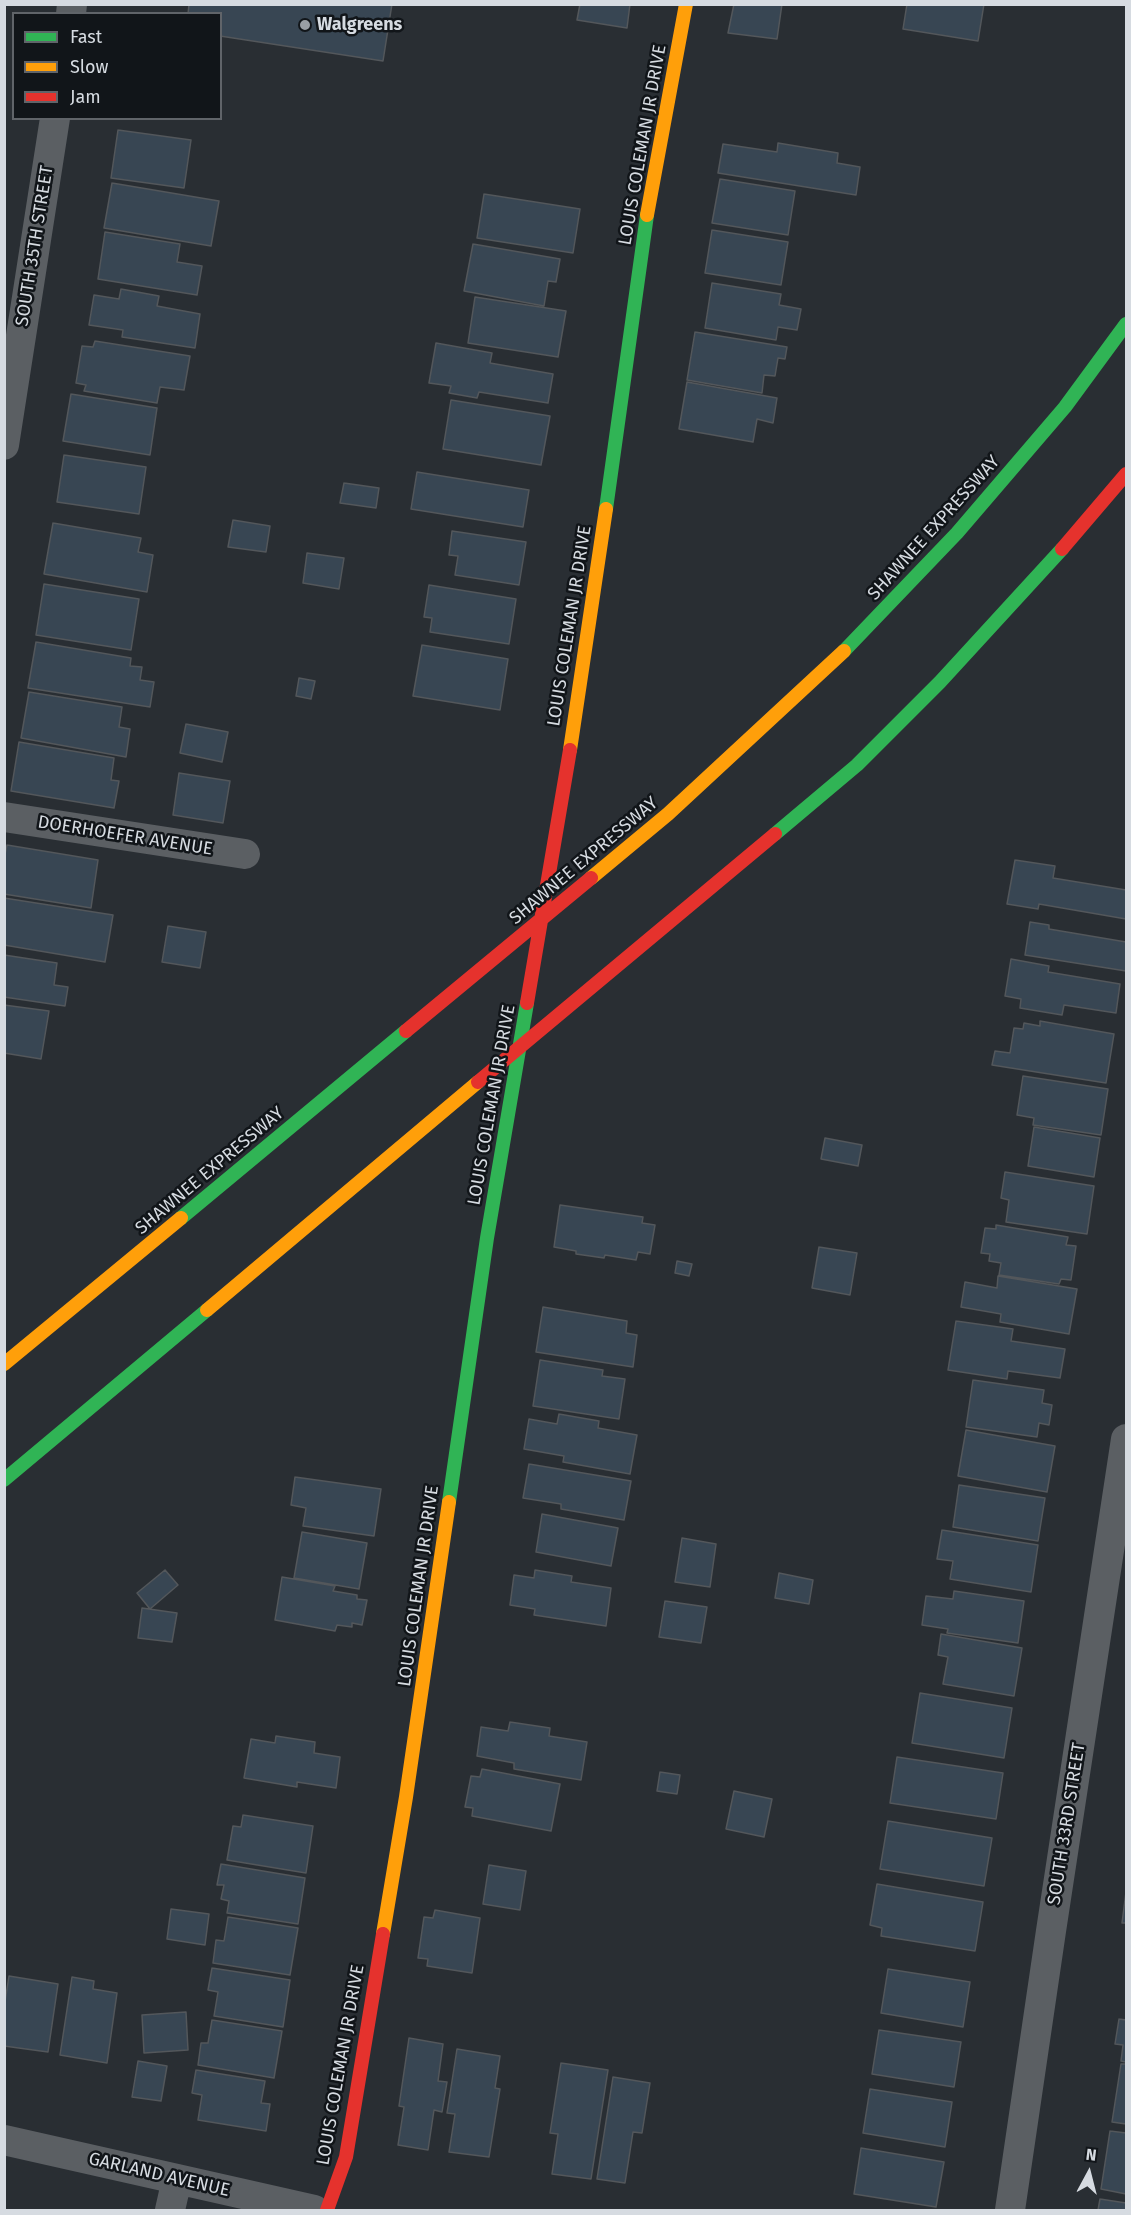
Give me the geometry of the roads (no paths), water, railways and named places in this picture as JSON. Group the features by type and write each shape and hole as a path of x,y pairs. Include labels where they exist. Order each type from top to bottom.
{"main road":[{"name":"LOUIS COLEMAN JR DRIVE","path":"327,2211 346,2157 404,1809 487,1238 567,771 650,197 686,4"},
{"name":"SHAWNEE EXPRESSWAY","path":"4,1364 668,814 844,651 957,533 1065,407 1126,324"},
{"path":"4,1480 857,765 940,682 1050,563 1126,474"}],"street":[{"name":"SOUTH 35TH STREET","path":"4,446 55,120"},
{"name":"DOERHOEFER AVENUE","path":"4,817 245,854"},
{"name":"SOUTH 33RD STREET","path":"1010,2211 1126,1439"},
{"name":"GARLAND AVENUE","path":"4,2140 314,2211"},
{"path":"170,2211 177,2179"}],"place":[{"name":"Walgreens","path":"305,25"}]}
